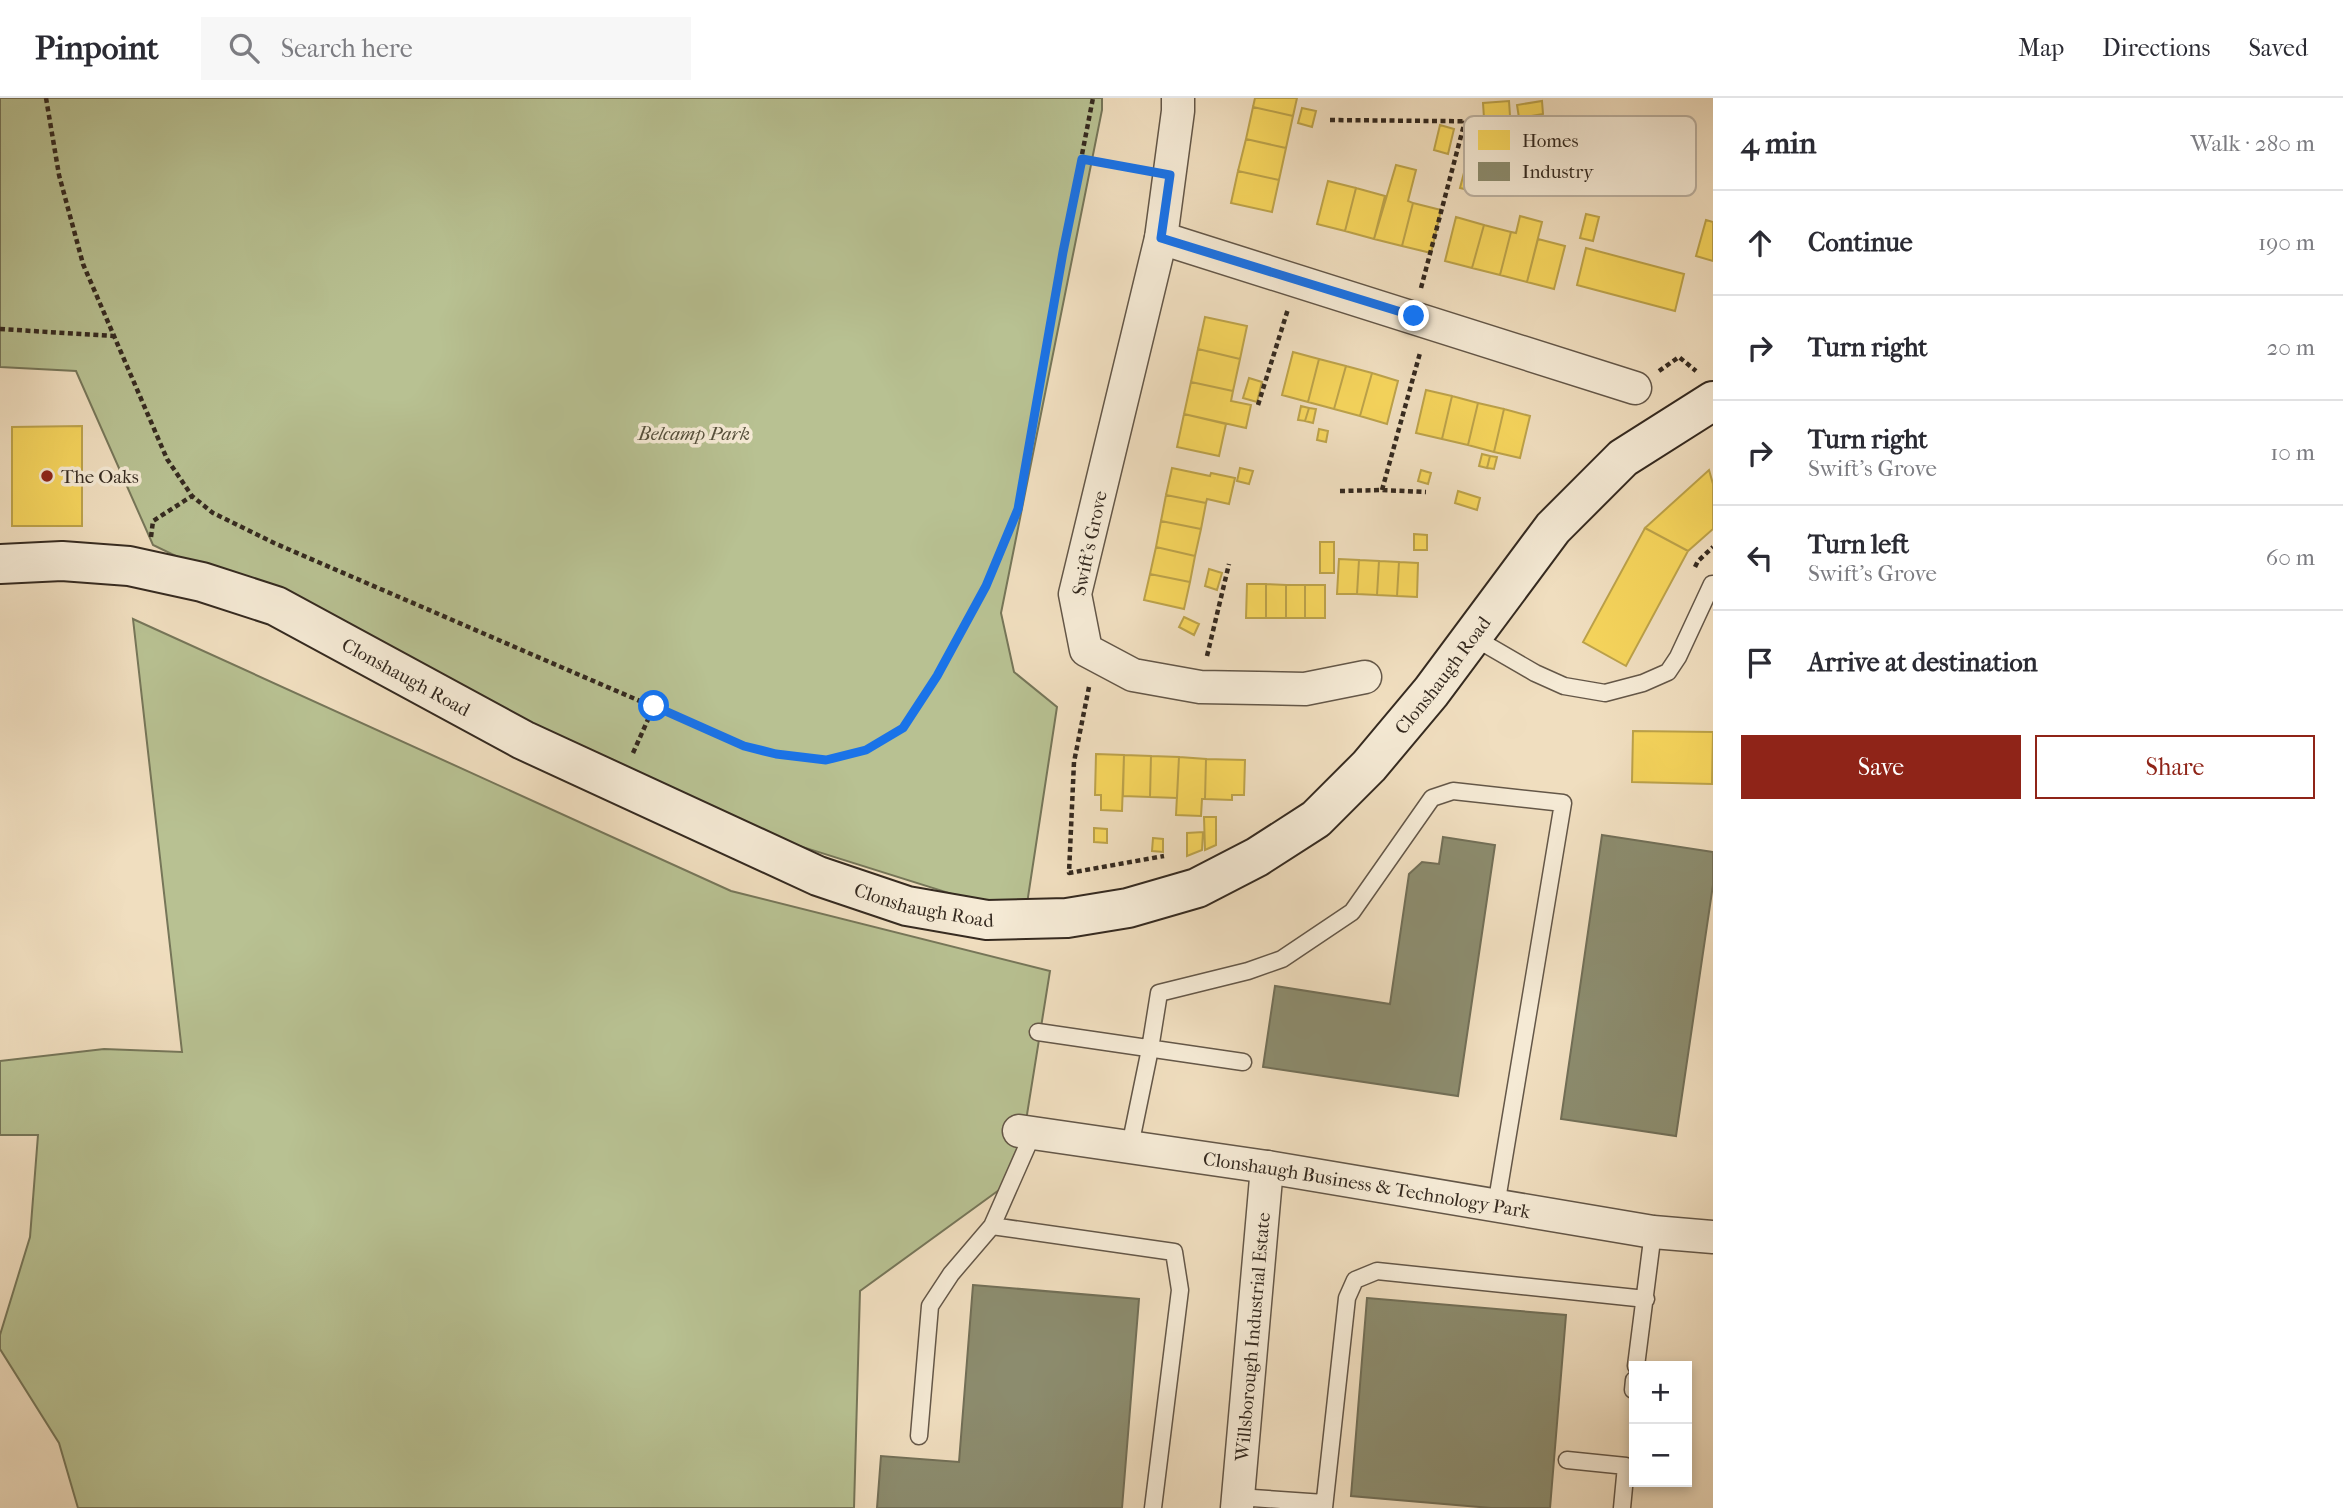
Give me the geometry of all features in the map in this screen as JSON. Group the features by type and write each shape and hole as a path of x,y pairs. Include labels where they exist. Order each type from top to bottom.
{"street":[{"name":"Swift's Grove","path":"1098,656 1086,650 1075,594 1161,238 1178,98"},
{"path":"1161,238 1635,388"},
{"name":"Clonshaugh Road","path":"0,564 62,561 129,566 202,582 276,606 523,740 818,876 907,906 987,920 1068,918 1128,908 1197,888 1256,856 1315,818 1378,756 1431,692 1553,528 1623,458 1709,390"},
{"path":"1098,656 1133,675 1200,687 1305,689 1365,677"},
{"name":"Clonshaugh Business & Technology Park","path":"1026,1132 1267,1167 1653,1232 1713,1237"},
{"name":"Willsborough Industrial Estate","path":"1237,1503 1267,1167"}],"lane":[{"path":"1471,635 1535,673 1564,686 1605,694 1668,673 1712,584"},
{"path":"1130,1146 1150,1049 1158,993 1248,971 1282,959 1352,912 1432,798 1453,791 1563,803 1496,1206"},
{"path":"1038,1032 1243,1062"},
{"path":"919,1436 930,1306 951,1274 992,1226 1026,1132"},
{"path":"992,1226 1174,1252 1180,1290 1153,1508"},
{"path":"1637,1361 1653,1232"},
{"path":"1237,1503 1324,1505 1348,1298 1355,1280 1377,1272 1646,1299"},
{"path":"1567,1460 1626,1466 1622,1508"}],"path":[{"path":"46,98 59,174 83,264 167,459 192,496 213,513 274,543 744,746 776,754 826,760 866,750 903,728 937,676 986,586 1018,509 1093,98"},
{"path":"1330,120 1464,121"},
{"path":"1382,489 1464,126"},
{"path":"1082,159 1170,175"},
{"path":"1258,405 1297,280"},
{"path":"0,329 113,336"},
{"path":"1635,388 1679,357 1709,390"},
{"path":"1340,491 1382,489 1426,492"},
{"path":"147,570 153,521 192,496"},
{"path":"1200,687 1229,564"},
{"path":"1098,656 1085,701 1074,762 1069,873 1164,856"},
{"path":"619,784 654,706"}],"green space":[{"name":"Belcamp Park","path":"0,98 1102,98 1102,110 1001,613 1014,672 1057,707 1025,917 736,826 153,545 76,371 0,367"},
{"path":"133,619 731,891 1050,971 1017,1177 860,1291 854,1508 78,1508 59,1443 0,1349 0,1335 30,1237 38,1135 0,1135 0,1061 104,1049 182,1052"}],"building: Homes":[{"path":"1255,98 1297,98 1293,116 1253,107"},
{"path":"1509,101 1510,116 1484,116 1483,103"},
{"path":"1542,101 1543,114 1519,116 1517,105"},
{"path":"1253,107 1293,116 1286,148 1246,139"},
{"path":"1302,108 1316,111 1312,127 1298,123"},
{"path":"1440,125 1454,129 1448,154 1434,150"},
{"path":"1246,139 1286,148 1279,180 1238,171"},
{"path":"1396,165 1416,170 1408,201 1413,203 1402,246 1374,239"},
{"path":"1238,171 1279,180 1272,212 1231,203"},
{"path":"1464,173 1464,189 1460,188"},
{"path":"1328,181 1356,188 1345,231 1317,224"},
{"path":"1356,188 1385,196 1374,239 1345,231"},
{"path":"1413,203 1441,210 1431,253 1402,246"},
{"path":"1586,214 1599,217 1593,241 1580,238"},
{"path":"1520,216 1542,222 1527,282 1500,275 1511,232 1516,233"},
{"path":"1456,217 1484,225 1472,268 1445,261"},
{"path":"1706,220 1713,222 1713,261 1696,256"},
{"path":"1484,225 1511,232 1500,275 1472,268"},
{"path":"1538,239 1565,246 1554,289 1527,282"},
{"path":"1586,248 1684,274 1675,311 1577,285"},
{"path":"1205,317 1247,326 1240,359 1198,349"},
{"path":"1198,349 1240,359 1233,391 1191,382"},
{"path":"1293,352 1319,359 1308,402 1282,395"},
{"path":"1319,359 1346,366 1334,409 1308,402"},
{"path":"1346,366 1372,373 1360,416 1334,409"},
{"path":"1372,373 1398,381 1387,424 1360,416"},
{"path":"1249,378 1262,382 1257,402 1243,398"},
{"path":"1191,382 1233,391 1231,401 1251,405 1246,428 1184,414"},
{"path":"1426,390 1452,396 1442,439 1416,433"},
{"path":"1452,396 1478,403 1468,445 1442,439"},
{"path":"1478,403 1504,409 1494,452 1468,445"},
{"path":"1301,406 1309,408 1305,421 1298,420"},
{"path":"1309,408 1316,409 1313,423 1305,421"},
{"path":"1504,409 1530,416 1520,458 1494,452"},
{"path":"1184,414 1226,424 1219,456 1177,447"},
{"name":"The Oaks","path":"82,426 82,526 12,526 12,427"},
{"path":"1319,429 1328,431 1326,442 1317,440"},
{"path":"1482,454 1490,456 1487,468 1479,466"},
{"path":"1490,456 1497,457 1494,469 1487,468"},
{"path":"1172,468 1235,478 1229,504 1207,499 1206,503 1166,495"},
{"path":"1240,468 1253,471 1249,484 1237,481"},
{"path":"1421,470 1431,473 1428,484 1418,481"},
{"path":"1709,470 1713,484 1713,529 1688,551 1645,528"},
{"path":"1458,491 1480,498 1477,510 1455,503"},
{"path":"1166,495 1206,503 1201,529 1161,521"},
{"path":"1161,521 1201,529 1195,556 1156,547"},
{"path":"1645,528 1688,551 1626,666 1583,642"},
{"path":"1414,534 1427,535 1427,550 1414,550"},
{"path":"1320,542 1334,542 1334,573 1320,573"},
{"path":"1156,547 1195,556 1190,582 1150,574"},
{"path":"1339,559 1359,560 1357,594 1337,594"},
{"path":"1359,560 1379,561 1377,595 1357,594"},
{"path":"1379,561 1399,562 1397,596 1377,595"},
{"path":"1399,562 1418,563 1417,597 1397,596"},
{"path":"1209,569 1222,573 1217,590 1205,586"},
{"path":"1150,574 1190,582 1184,609 1144,600"},
{"path":"1247,584 1266,584 1266,618 1246,618"},
{"path":"1266,584 1286,585 1286,618 1266,618"},
{"path":"1286,585 1305,585 1305,618 1286,618"},
{"path":"1305,585 1325,585 1325,618 1305,618"},
{"path":"1184,617 1199,624 1194,635 1179,627"},
{"path":"1633,731 1713,732 1712,784 1632,782"},
{"path":"1096,754 1124,755 1122,811 1101,810 1101,795 1095,795"},
{"path":"1124,755 1151,756 1150,797 1123,796"},
{"path":"1151,756 1179,757 1177,798 1150,797"},
{"path":"1179,757 1206,759 1205,799 1202,799 1201,816 1176,815"},
{"path":"1206,759 1245,760 1244,795 1232,795 1232,800 1205,799"},
{"path":"1204,817 1216,817 1216,845 1205,850"},
{"path":"1094,828 1107,829 1107,843 1094,842"},
{"path":"1203,832 1202,850 1187,856 1187,833"},
{"path":"1153,838 1163,839 1163,852 1152,851"}],"building: Industry":[{"path":"1602,835 1713,852 1713,885 1676,1136 1561,1119"},
{"path":"1443,837 1495,845 1458,1096 1263,1067 1275,986 1390,1004 1409,874 1422,862 1439,864"},
{"path":"973,1285 1139,1299 1122,1508 877,1508 881,1456 959,1462"},
{"path":"1367,1298 1566,1315 1550,1508 1491,1508 1351,1496"}],"place":[{"name":"The Oaks","path":"47,476"}],"route":[{"path":"654,706 744,746 776,754 826,760 866,750 903,728 937,676 986,586 1018,509 1082,159 1170,175 1161,238 1414,316"}]}
